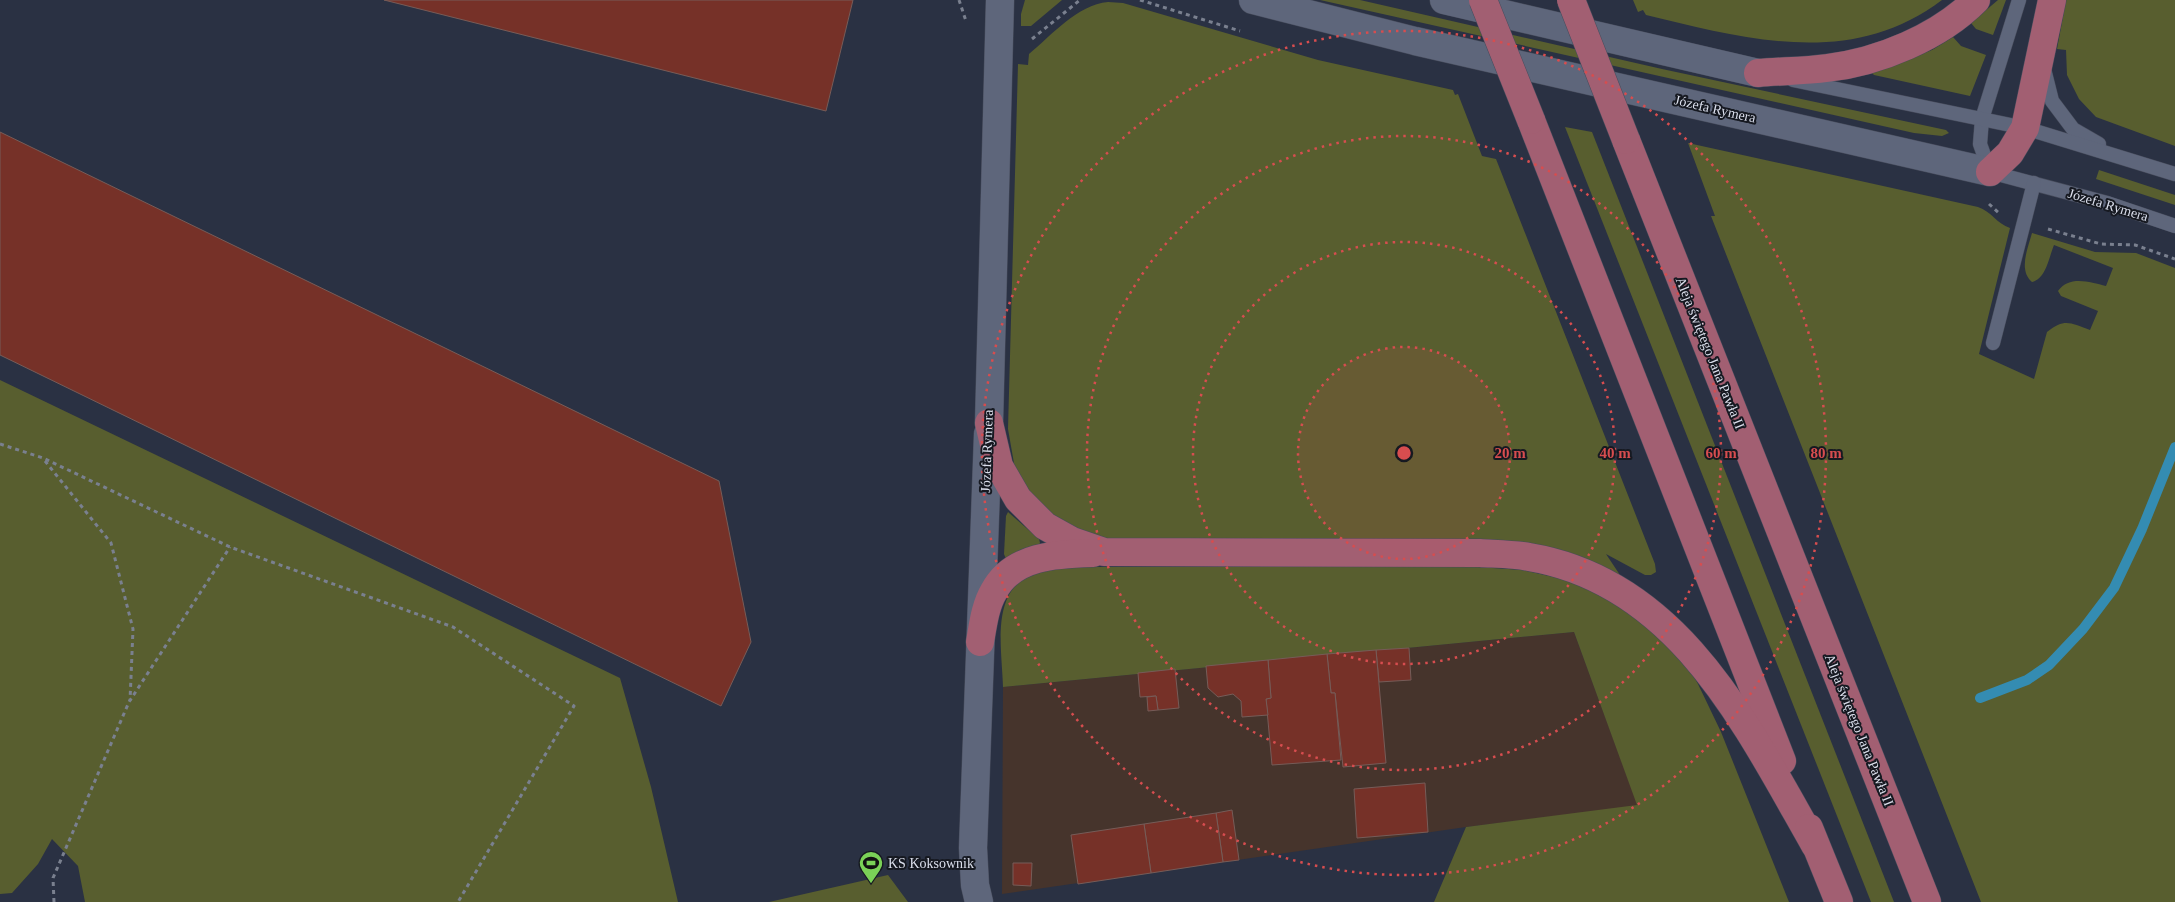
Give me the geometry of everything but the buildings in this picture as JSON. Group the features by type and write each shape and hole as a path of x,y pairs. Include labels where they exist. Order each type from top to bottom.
{"main road":[{"path":"1483,0 1839,902"},
{"name":"Aleja świętego Jana Pawła II","path":"1571,0 1927,902"},
{"path":"1758,73 1829,68 1889,53 1937,31 1964,12 1976,0"},
{"path":"1990,172 2010,153 2026,128 2052,0"},
{"path":"989,423 999,466 1018,499 1045,526 1072,541 1104,552"},
{"path":"980,642 985,610 994,590 1009,572 1032,560 1058,554 1104,552 1480,553 1529,557 1557,563 1586,574 1625,594 1661,621 1693,652 1723,690 1756,742 1815,844"}],"street":[{"name":"Józefa Rymera","path":"979,902 975,885 973,848 989,423 1000,0"},
{"name":"Józefa Rymera","path":"1253,0 1425,44 1990,172"},
{"path":"1444,0 1758,73"}],"lane":[{"path":"1990,172 1980,144 1982,119 2019,0"},
{"path":"2041,59 2052,101 2073,129 2120,156"},
{"path":"1758,73 2026,128 2175,174"},
{"name":"Józefa Rymera","path":"1990,172 2107,203 2175,226"},
{"path":"1993,343 2034,183"}],"path":[{"path":"1026,44 1080,0"},
{"path":"0,444 43,458 230,547 453,627 574,706 458,902"},
{"path":"43,458 112,543 134,630 130,702"},
{"path":"54,902 53,878 130,702 230,547"}],"shaded area":[{"path":"1574,632 1638,806 1466,827 1002,894 1003,687"}],"green space":[{"path":"1025,0 1062,0 1031,26 1021,26 1021,14"},
{"path":"1320,0 1360,0 1662,69 1946,130 1949,133 1942,136 1914,133"},
{"path":"1633,0 1942,0 1907,21 1871,35 1835,41 1797,42 1760,39 1646,15 1643,10 1638,12"},
{"path":"1998,0 2006,0 1993,35 1976,29 1971,23"},
{"path":"2066,0 2175,0 2175,146 2096,117 2079,99 2067,75 2066,50 2057,49"},
{"path":"1108,2 1123,3 1318,60 1453,90 1455,95 1458,94 1482,156 1496,159 1655,564 1656,572 1651,575 1645,575 1606,554 1620,575 1586,559 1542,547 1116,542 1067,528 1035,501 1015,469 1008,429 1018,64 1028,65 1029,54 1075,15 1097,4"},
{"path":"1953,37 1961,46 1986,55 1970,96 1872,73 1932,50"},
{"path":"1565,127 1592,132 1894,902 1871,902"},
{"path":"1688,143 1978,207 1987,211 2001,224 2010,228 1979,354 2034,379 2047,332 2063,323 2077,325 2090,330 2098,311 2061,296 2058,291 2063,286 2074,281 2106,286 2113,268 2054,245 2044,272 2041,277 2032,282 2026,271 2025,259 2032,233 2095,252 2136,253 2175,268 2175,902 1981,902 1711,216 1715,216"},
{"path":"2099,170 2175,195 2175,205 2096,179"},
{"path":"0,380 620,678 651,787 678,902 85,902 78,866 52,839 38,864 12,893 0,894"},
{"path":"1008,512 1039,539 1040,543 1006,559 1004,554 1006,516"},
{"path":"1064,567 1478,567 1523,570 1571,581 1633,613 1687,665 1721,732 1789,902 1434,902 1466,827 1637,805 1574,632 1003,687 1002,620 1005,605 1011,591 1022,580 1037,572"},
{"name":"KS Koksownik","path":"888,875 908,902 769,902"}],"waterway":[{"path":"1980,698 2027,680 2049,665 2083,629 2114,588 2142,529 2175,447"}],"place":[{"name":"KS Koksownik","path":"871,884"}]}
